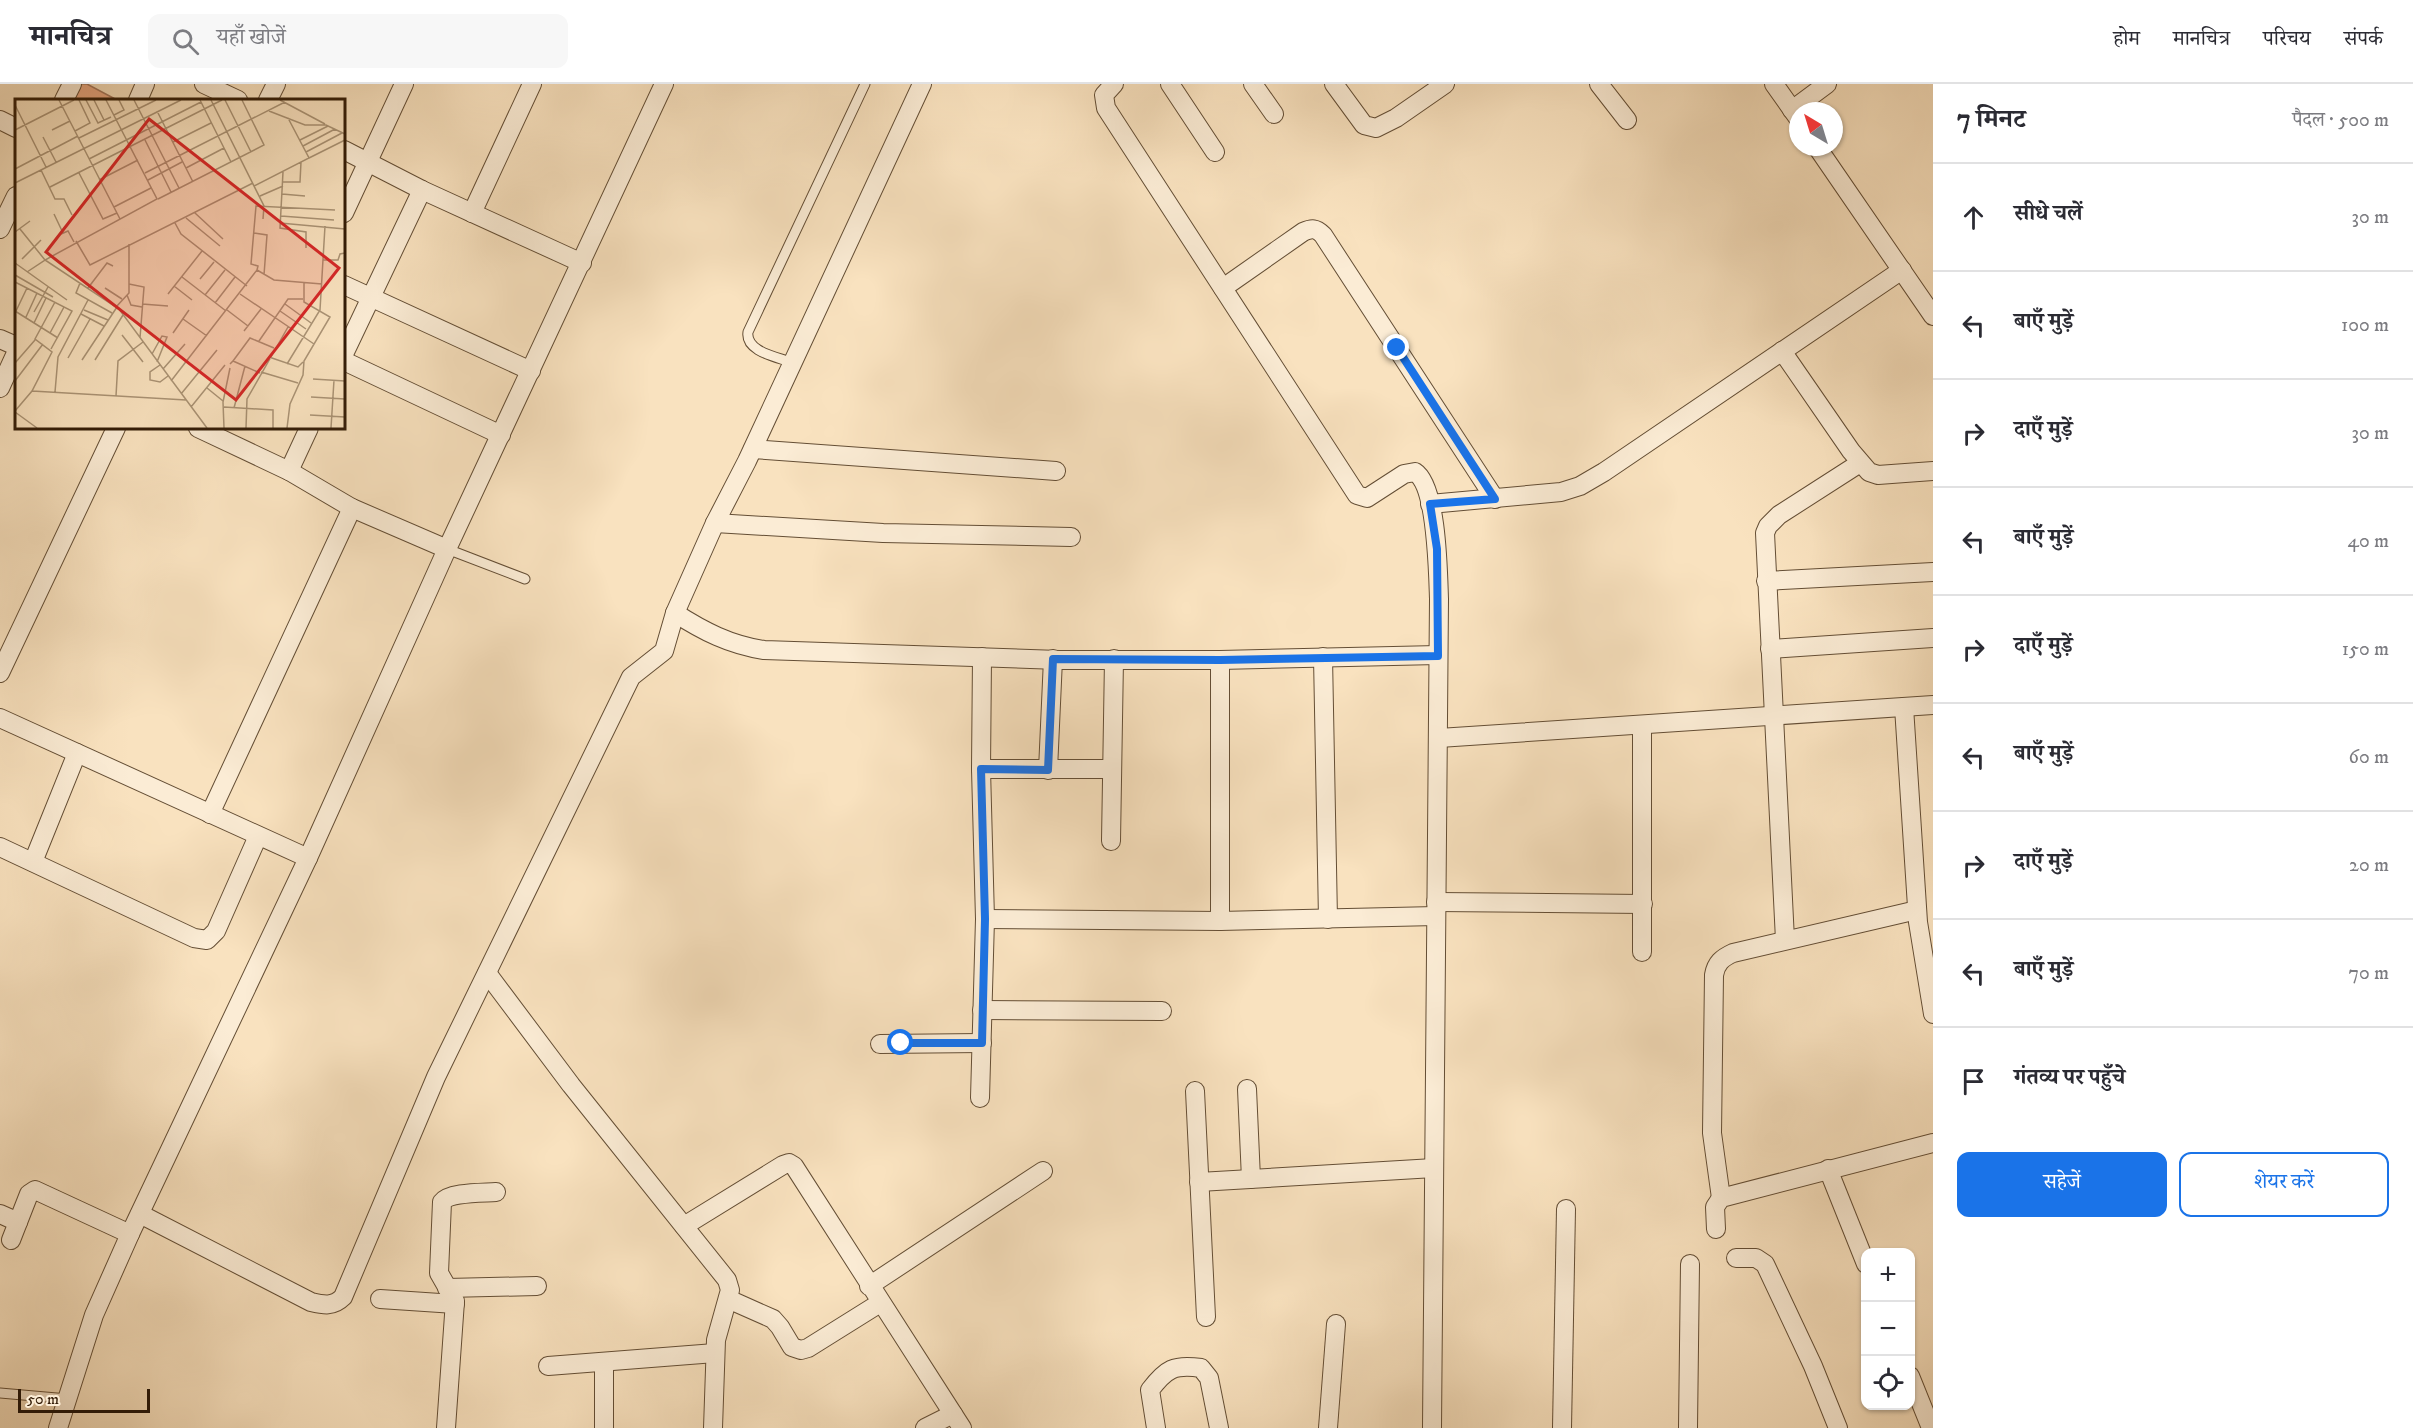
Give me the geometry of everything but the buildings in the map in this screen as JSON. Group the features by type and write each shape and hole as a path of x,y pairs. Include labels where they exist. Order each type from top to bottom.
{"street":[{"path":"64,99 72,84"},
{"path":"138,99 145,84"},
{"path":"204,84 236,99"},
{"path":"268,99 276,84"},
{"path":"345,211 404,84"},
{"path":"472,213 532,84"},
{"path":"58,1428 94,1315 130,1234 308,858 447,549 664,84"},
{"path":"140,1214 311,1302 324,1305 337,1303 346,1291 436,1077 631,677 664,651 675,614 715,523 753,449 922,84"},
{"path":"1114,84 1104,95 1106,108 1357,495 1367,498 1404,474 1415,472 1424,482 1430,504 1437,549 1439,738 1432,1428"},
{"path":"1170,84 1215,152"},
{"path":"1253,84 1274,114"},
{"path":"1341,86 1364,125 1376,128 1396,118 1445,84"},
{"path":"1599,84 1627,120"},
{"path":"1774,84 1789,105"},
{"path":"1808,102 1827,84"},
{"path":"0,120 15,128"},
{"path":"345,150 422,190 582,263"},
{"path":"1823,156 1933,316"},
{"path":"345,352 422,190"},
{"path":"0,229 15,198"},
{"path":"1223,288 1303,232 1311,228 1323,234 1495,499"},
{"path":"1430,504 1542,495 1580,486 1902,270"},
{"path":"345,285 531,371"},
{"path":"0,339 15,346"},
{"path":"1782,351 1860,463 1869,472 1878,475 1933,471"},
{"path":"0,388 15,355"},
{"path":"345,361 501,435"},
{"path":"0,674 116,429"},
{"path":"203,429 239,436 289,471 352,508 447,549"},
{"path":"289,471 309,429"},
{"path":"753,449 1056,471"},
{"path":"1785,940 1764,541 1768,526 1779,515 1860,463"},
{"path":"210,814 352,508"},
{"path":"715,523 883,533 1071,537"},
{"path":"1766,581 1933,572"},
{"path":"675,614 731,643 764,650 1114,660 1438,656"},
{"path":"1770,650 1933,638"},
{"path":"980,1098 985,919 981,769 982,657"},
{"path":"1323,657 1328,919"},
{"path":"1048,770 1053,659"},
{"path":"1111,841 1114,660"},
{"path":"1220,660 1220,921"},
{"path":"1439,738 1933,705"},
{"path":"1904,707 1917,910 1931,989 1933,1014"},
{"path":"0,718 308,858"},
{"path":"1642,725 1642,952"},
{"path":"33,862 77,753"},
{"path":"981,769 1112,769"},
{"path":"0,847 194,938 207,940 216,931 258,836"},
{"path":"985,919 1220,921 1328,919 1436,909 1642,904"},
{"path":"1721,1198 1712,1133 1716,966 1733,952 1917,910"},
{"path":"487,973 571,1086 727,1280 730,1290 718,1331 713,1428"},
{"path":"982,1010 1162,1011"},
{"path":"880,1044 982,1043"},
{"path":"1248,1089 1251,1179"},
{"path":"1195,1091 1206,1317"},
{"path":"1716,1229 1715,1207 1721,1198 1933,1143"},
{"path":"684,1226 789,1163 800,1173 869,1286 958,1421 925,1428"},
{"path":"1199,1182 1434,1168"},
{"path":"1828,1169 1861,1252"},
{"path":"869,1286 1043,1171"},
{"path":"11,1240 29,1194 35,1190 130,1234"},
{"path":"446,1428 451,1296 439,1273 442,1202 443,1198 451,1196 496,1192"},
{"path":"1562,1428 1566,1209"},
{"path":"0,1214 18,1222"},
{"path":"1736,1258 1756,1258 1765,1264 1796,1329 1838,1428"},
{"path":"1688,1428 1690,1264"},
{"path":"380,1299 451,1296 537,1286"},
{"path":"728,1299 773,1319 792,1347 801,1350 880,1303"},
{"path":"1328,1428 1336,1323"},
{"path":"548,1366 716,1353"},
{"path":"604,1362 604,1428"},
{"path":"1156,1428 1150,1390 1163,1372 1186,1366 1201,1368 1209,1378 1219,1428"},
{"path":"1915,1386 1931,1428"}],"lane":[{"path":"793,363 750,345 747,338 748,332 864,84"},
{"path":"447,549 525,579"},
{"path":"0,1393 68,1399"}],"route":[{"path":"901,1043 982,1043 985,919 981,769 1048,770 1053,659 1220,660 1438,656 1437,549 1430,504 1495,499 1397,348"}]}
